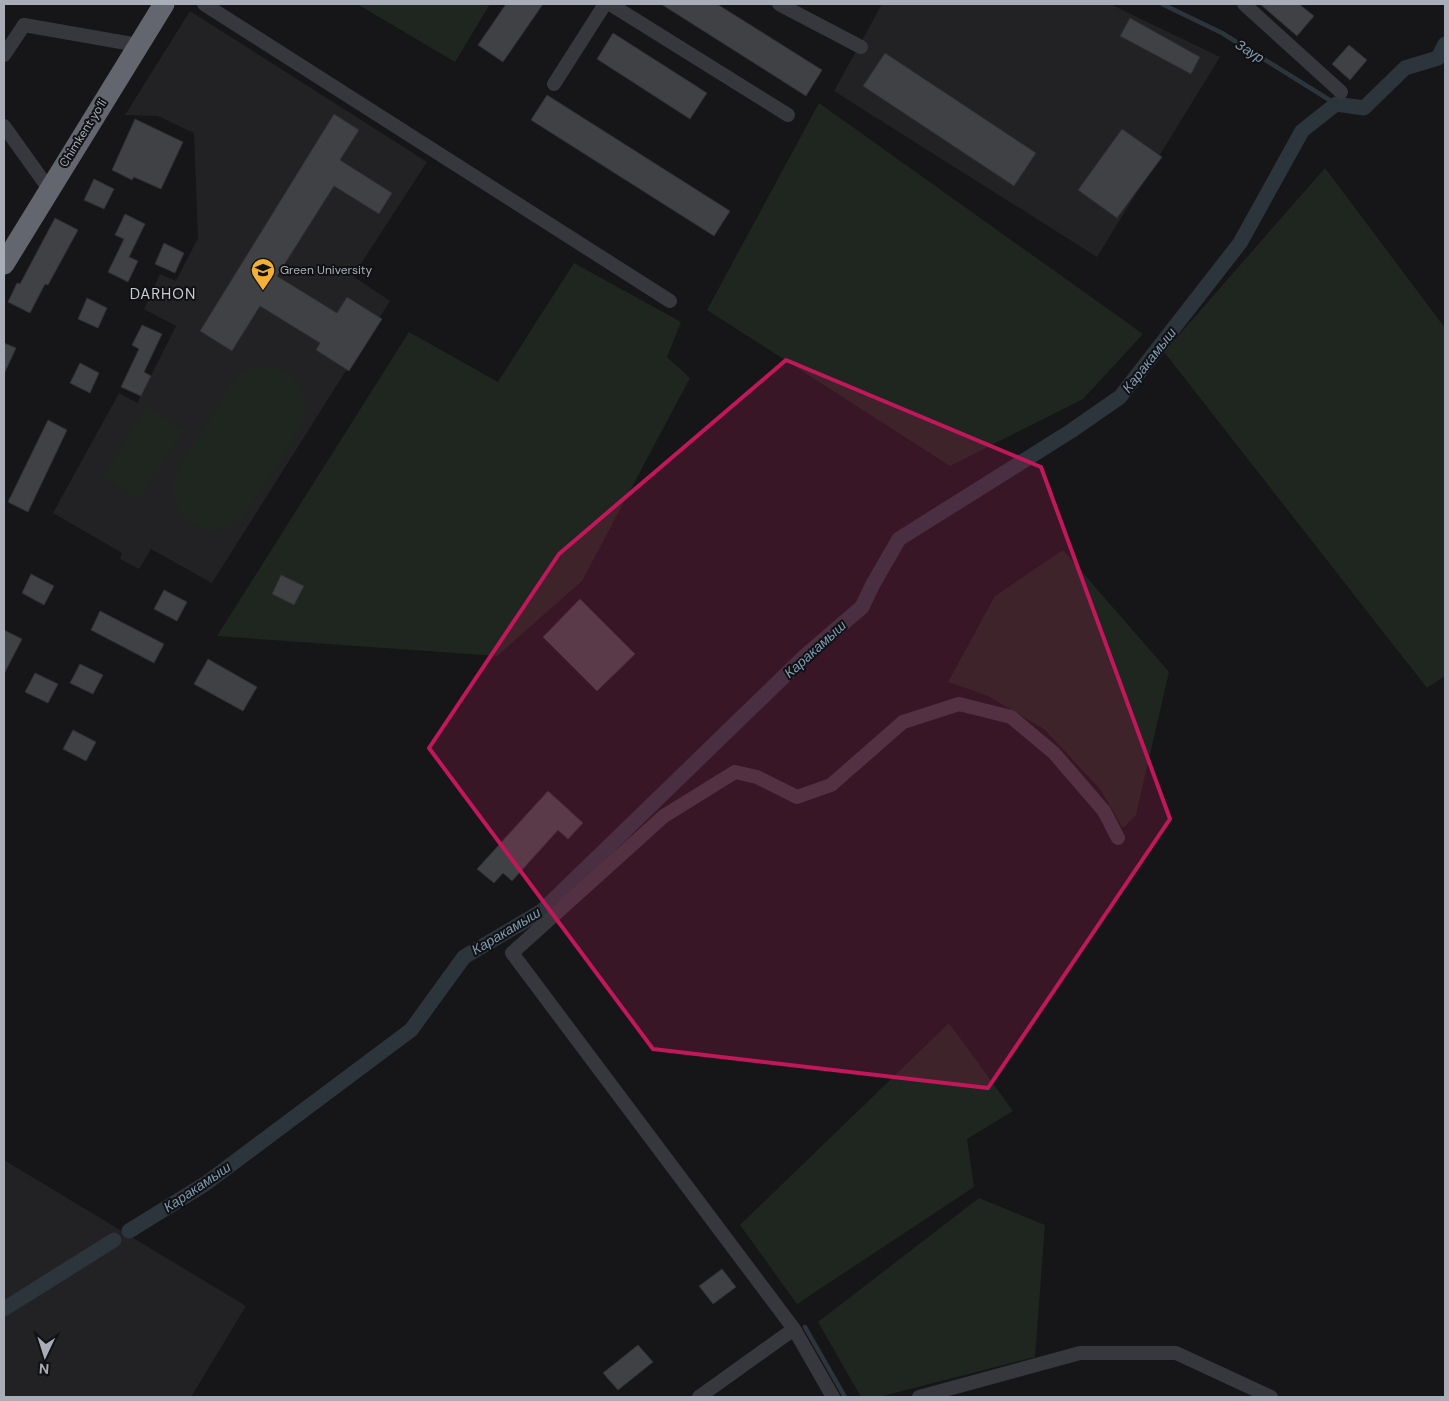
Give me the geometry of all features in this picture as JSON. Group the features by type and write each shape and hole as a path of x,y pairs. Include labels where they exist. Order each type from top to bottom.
{"highway":[{"name":"Chimkent yo‘li","path":"4,264 164,4"}],"street":[{"path":"204,4 670,301"},
{"path":"554,84 605,4"},
{"path":"610,4 788,114"},
{"path":"779,4 861,47"},
{"path":"1244,4 1340,92"},
{"path":"4,55 24,25 138,45"},
{"path":"4,126 49,189"},
{"path":"833,1397 794,1329 512,953 664,816 735,772 757,777 797,797 831,785 903,722 959,704 1011,717 1054,752 1104,811 1118,838"},
{"path":"702,1396 794,1329"},
{"path":"919,1397 1080,1353 1176,1353 1271,1397"}],"highlighted area":[{"path":"786,360 1041,467 1170,819 988,1088 653,1049 429,748 559,554"}],"shaded area":[{"path":"357,4 490,4 455,62"},
{"path":"882,4 1110,4 1220,57 1097,257 834,91"},
{"name":"Green University","path":"190,11 427,162 353,276 390,301 212,583 151,549 139,569 120,559 122,553 53,513 119,393 137,403 176,326 144,309 160,274 176,281 198,238 194,133 158,116 125,115"},
{"path":"819,103 1143,334 1083,399 950,466 707,310"},
{"path":"1325,168 1445,328 1445,676 1427,688 1164,352"},
{"path":"574,263 681,322 667,357 690,378 582,581 497,656 217,636 409,332 498,382"},
{"path":"261,366 276,367 291,374 301,386 306,401 305,418 246,515 236,523 219,530 201,528 187,520 175,503 173,488 175,475 233,381 245,370"},
{"path":"147,407 184,430 139,500 102,476"},
{"path":"1063,550 1169,672 1136,815 1123,828 1100,789 1044,729 988,696 948,682 995,596"},
{"path":"949,1023 1013,1111 967,1139 974,1187 797,1304 740,1225"},
{"path":"4,1160 246,1306 191,1397 4,1397"},
{"path":"979,1198 1045,1225 1035,1357 879,1397 861,1397 818,1322"}],"building":[{"path":"506,4 543,4 503,62 478,45"},
{"path":"661,4 717,4 822,70 806,96"},
{"path":"1260,4 1299,4 1314,16 1297,36"},
{"path":"1130,18 1200,57 1191,74 1120,36"},
{"path":"613,33 707,93 690,119 597,59"},
{"path":"1349,45 1367,60 1350,80 1332,64"},
{"path":"885,53 1036,153 1014,186 863,86"},
{"path":"547,95 730,211 714,236 531,120"},
{"path":"334,114 359,130 340,160 392,193 379,214 334,186 277,276 337,313 347,297 382,319 349,371 316,350 320,343 260,306 232,351 200,331"},
{"path":"135,119 183,142 161,189 134,177 132,180 112,170"},
{"path":"1122,129 1162,157 1117,218 1078,190"},
{"path":"94,179 114,189 104,209 84,200"},
{"path":"125,214 145,224 129,257 138,261 128,282 108,272 124,239 115,235"},
{"path":"55,218 78,230 48,285 45,284 30,313 8,302 17,283 20,284"},
{"path":"164,243 184,253 175,273 155,264"},
{"path":"87,298 107,308 98,328 78,319"},
{"path":"142,325 162,334 144,372 151,376 141,396 121,387 139,349 132,345"},
{"path":"4,343 16,348 4,374"},
{"path":"80,363 99,373 90,393 70,383"},
{"path":"48,420 67,430 28,512 8,502"},
{"path":"31,574 54,586 44,605 22,593"},
{"path":"281,575 304,586 294,605 272,594"},
{"path":"164,590 187,602 177,621 154,609"},
{"path":"580,599 635,654 597,691 543,637"},
{"path":"100,611 164,644 154,663 91,630"},
{"path":"4,630 22,639 4,674"},
{"path":"208,659 257,687 243,711 194,684"},
{"path":"80,664 103,675 93,694 70,683"},
{"path":"35,673 58,684 48,703 25,692"},
{"path":"73,730 96,742 86,761 63,749"},
{"path":"548,791 583,823 568,839 558,830 512,881 503,873 494,883 477,869"},
{"path":"722,1269 736,1287 713,1304 699,1286"},
{"path":"638,1345 653,1362 618,1390 603,1373"}],"waterway":[{"name":"Заур","path":"1162,4 1222,33 1336,104"},
{"name":"Каракамыш","path":"129,1231 205,1184 411,1030 464,957 542,911 805,656 862,607 899,539 1071,431 1120,397 1240,243 1302,131 1336,104 1364,108 1405,68 1438,58 1445,44"},
{"name":"Каракамыш","path":"4,1309 114,1240"},
{"path":"805,1327 845,1397"}],"place":[{"name":"Green University","path":"263,291"}],"district":[{"name":"DARHON","path":"163,294"}]}
